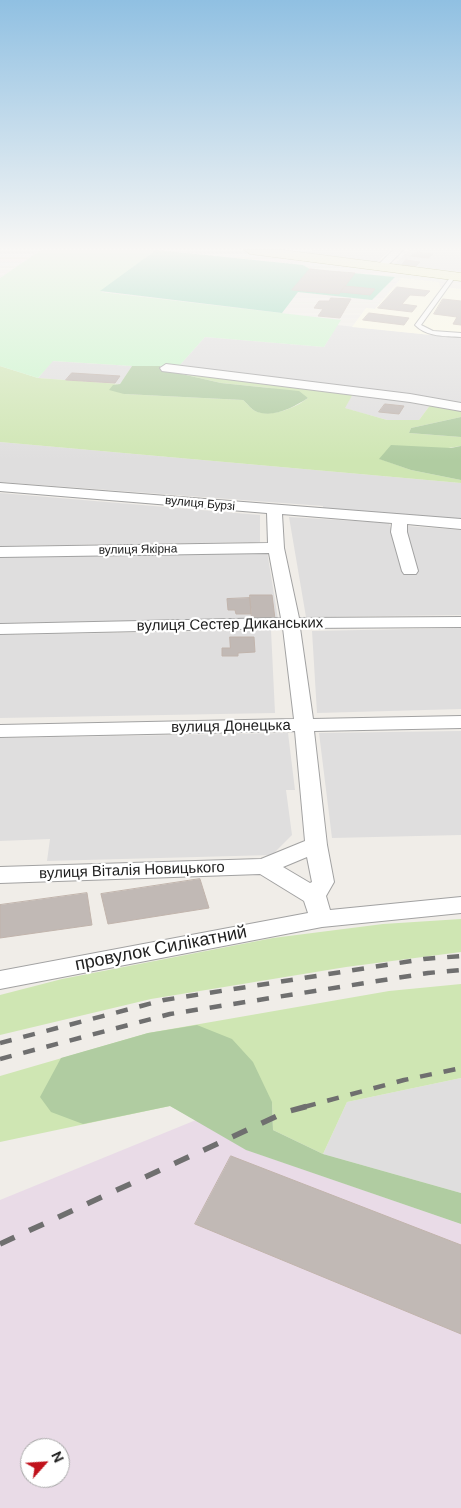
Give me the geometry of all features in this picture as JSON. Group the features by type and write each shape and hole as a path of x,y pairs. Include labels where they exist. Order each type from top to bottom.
{"street":[{"path":"166,368 400,396 461,406"},
{"name":"вулиця Бурзі","path":"0,487 461,524"},
{"path":"274,510 276,548 291,623 304,725 316,845 323,882 314,896"},
{"path":"400,519 400,532 410,571"},
{"name":"вулиця Якірна","path":"0,552 276,548"},
{"name":"вулиця Сестер Диканських","path":"0,629 291,623 461,622"},
{"name":"вулиця Донецька","path":"0,731 461,722"},
{"name":"вулиця Віталія Новицького","path":"0,875 264,866 316,845"},
{"path":"264,866 314,896 322,919 461,905"},
{"name":"провулок Силікатний","path":"0,980 322,919"}],"lane":[{"path":"422,320 418,325 421,329 430,332 461,335"}],"shaded area":[{"path":"357,320 461,320 461,338 352,327"},
{"path":"337,325 461,338 461,403 179,366 205,337 324,347"},
{"path":"52,361 132,366 120,384 38,378"},
{"path":"353,394 431,404 419,420 387,420 344,408"},
{"path":"0,442 461,483 461,519 323,510 323,506 0,482"},
{"path":"0,493 260,515 260,542 0,546"},
{"path":"289,517 389,523 405,573 418,573 407,542 408,526 461,530 461,615 306,617"},
{"path":"267,551 278,619 0,623 0,556"},
{"path":"461,628 461,709 317,713 312,631"},
{"path":"271,630 275,713 0,718 0,635"},
{"path":"461,731 461,835 332,838 319,733"},
{"path":"288,733 295,790 286,790 292,835 272,855 47,861 50,839 0,841 0,738"},
{"path":"461,1078 461,1193 323,1154 347,1102"},
{"path":"196,1120 247,1150 461,1224 461,1508 0,1508 0,1200"}],"green space":[{"path":"0,320 341,320 324,347 205,337 179,366 132,366 53,361 38,378 0,366"},
{"path":"0,366 38,378 120,384 113,385 124,394 243,400 255,411 262,413 283,411 308,398 270,388 221,383 164,370 353,394 345,408 387,420 419,420 431,404 461,410 461,417 411,428 409,433 461,437 461,446 380,459 411,470 461,480 461,483 0,442"},
{"path":"132,366 160,366 164,370 221,383 299,391 308,398 283,411 268,414 255,411 243,400 124,394 109,390 113,385 120,384"},
{"path":"461,417 461,437 409,433 411,428"},
{"path":"391,445 451,448 461,446 461,480 411,470 379,459"},
{"path":"461,919 461,952 346,967 151,999 0,1035 0,995 62,979 273,938 383,924"},
{"path":"461,984 461,1078 347,1102 323,1154 273,1130 272,1102 196,1120 170,1106 0,1142 0,1076 148,1033 389,991"},
{"path":"197,1025 232,1039 253,1062 272,1102 273,1130 323,1154 461,1193 461,1224 246,1150 170,1106 83,1124 51,1112 40,1097 61,1058 148,1033"}],"building":[{"path":"366,320 407,320 404,325"},
{"path":"455,320 461,320 461,325 453,324"},
{"path":"72,373 120,376 115,383 66,380"},
{"path":"385,404 404,406 399,414 379,412"},
{"path":"250,595 272,595 275,619 252,619"},
{"path":"250,598 251,614 236,614 235,610 228,610 227,599"},
{"path":"230,637 254,637 255,652 238,653 238,656 222,656 222,648 230,648"},
{"path":"200,879 209,908 108,924 101,894"},
{"path":"87,893 92,925 0,938 0,905"},
{"path":"231,1156 461,1245 461,1334 195,1224"}],"railway":[{"path":"0,1043 164,1000 424,959 461,956"},
{"path":"0,1059 170,1014 428,973 461,970"},
{"path":"304,1107 404,1080 461,1068"},
{"path":"0,1244 286,1112 308,1106"}]}
